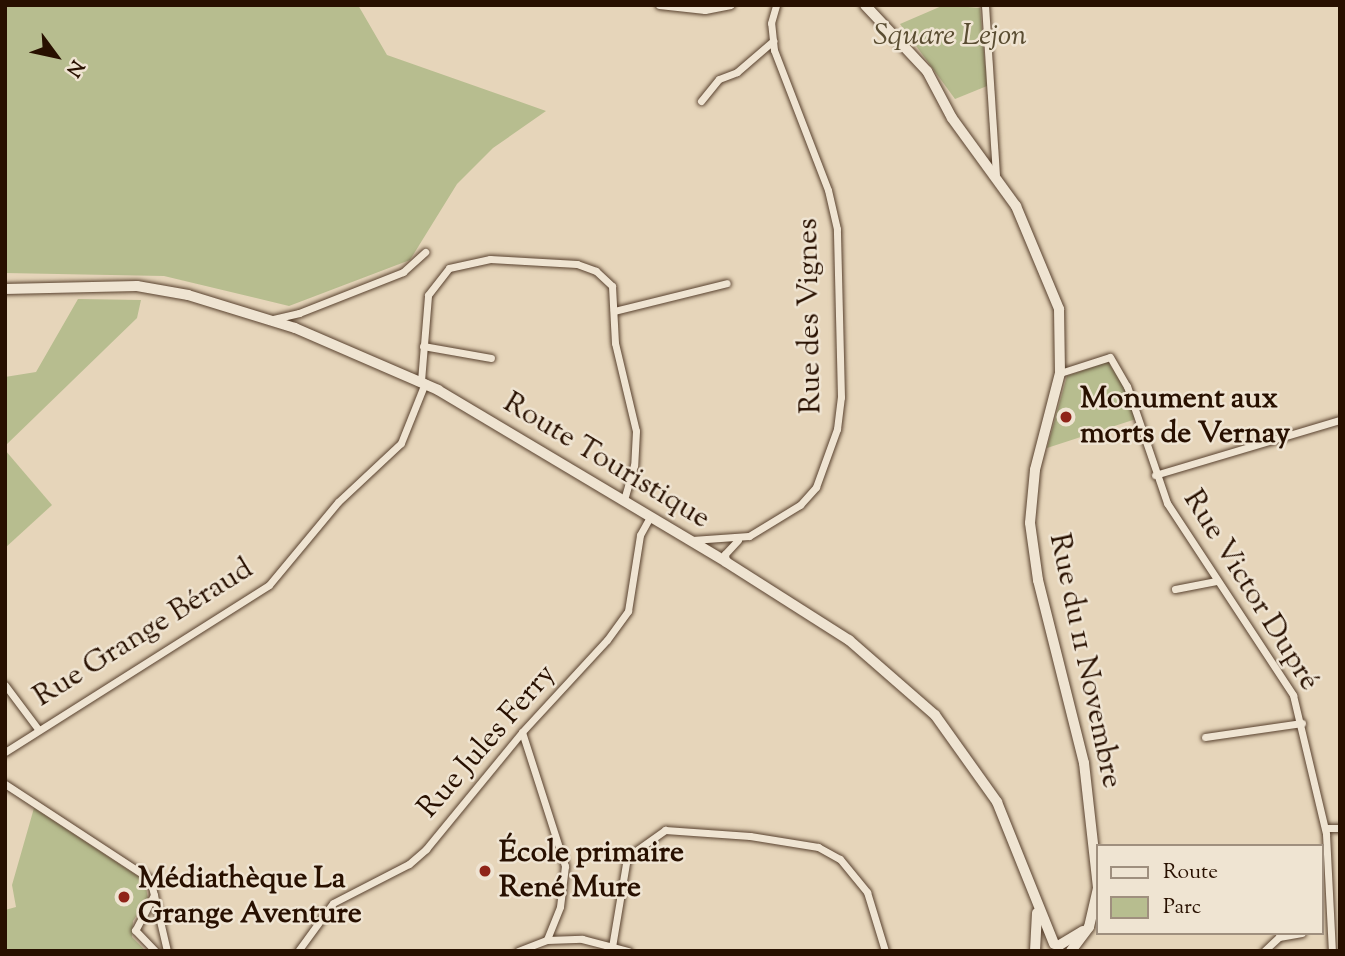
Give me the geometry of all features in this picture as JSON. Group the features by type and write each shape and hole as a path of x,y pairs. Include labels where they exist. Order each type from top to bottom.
{"street":[{"path":"659,5 705,10 731,5"},
{"name":"Rue des Vignes","path":"688,540 739,539 776,522 816,487 837,429 841,397 837,229 828,190 773,41 776,5"},
{"name":"Rue du 11 Novembre","path":"865,5 927,71 952,118 996,175 1037,249 1059,309 1060,373 1035,470 1030,523 1038,580 1084,763 1096,870"},
{"path":"984,6 996,175"},
{"path":"701,101 719,79 737,72 773,41"},
{"path":"268,320 299,313 403,272 425,252"},
{"name":"Rue Grange Béraud","path":"5,752 37,729 269,585 338,502 401,443 423,382 423,345 428,295 449,268 470,260 587,267 612,286 615,343 636,431 634,465 624,501"},
{"path":"614,311 727,283"},
{"name":"Route Touristique","path":"5,289 137,286 188,295 268,320 423,382 726,562 849,640 935,715 997,802 1037,906 1059,947"},
{"path":"423,345 491,358"},
{"name":"Rue Victor Dupré","path":"1060,373 1110,357 1127,386 1155,475 1216,581 1293,695 1325,828 1326,929 1332,951"},
{"path":"1155,475 1340,420"},
{"name":"Rue Jules Ferry","path":"298,951 333,903 409,864 426,849 522,732 623,619 633,596 640,535 650,517"},
{"path":"726,562 725,554 739,539"},
{"path":"1175,589 1216,581"},
{"path":"5,685 37,729"},
{"path":"1205,737 1301,723"},
{"path":"522,732 565,866 560,907 547,940"},
{"path":"5,784 150,879 167,951"},
{"path":"1325,828 1340,828"},
{"path":"612,947 627,858 665,831 818,847 839,859 867,892 885,951"},
{"path":"154,895 135,930 155,951"},
{"name":"Rue du 11 Novembre","path":"1071,951 1089,927 1096,897"},
{"name":"Route Touristique","path":"1036,951 1037,906"},
{"path":"1036,951 1059,947 1089,927"},
{"path":"1264,951 1279,937 1290,935"},
{"path":"517,951 547,940 582,939 628,951"}],"green space":[{"path":"5,5 358,5 387,55 546,111 493,148 457,184 410,260 289,306 164,276 5,273"},
{"name":"Square Lejon","path":"944,5 980,8 987,86 955,99 900,24"},
{"path":"78,299 141,300 137,318 5,446 5,377 36,372"},
{"path":"1108,362 1124,388 1136,419 1047,448 1067,376"},
{"path":"5,450 52,505 5,548"},
{"path":"34,808 145,881 148,899 133,921 132,937 146,951 5,951 5,910 16,907 12,885"}],"place":[{"name":"Monument aux morts de Vernay","path":"1066,417"},
{"name":"École primaire René Mure","path":"485,871"},
{"name":"Médiathèque La Grange Aventure","path":"124,897"}]}
